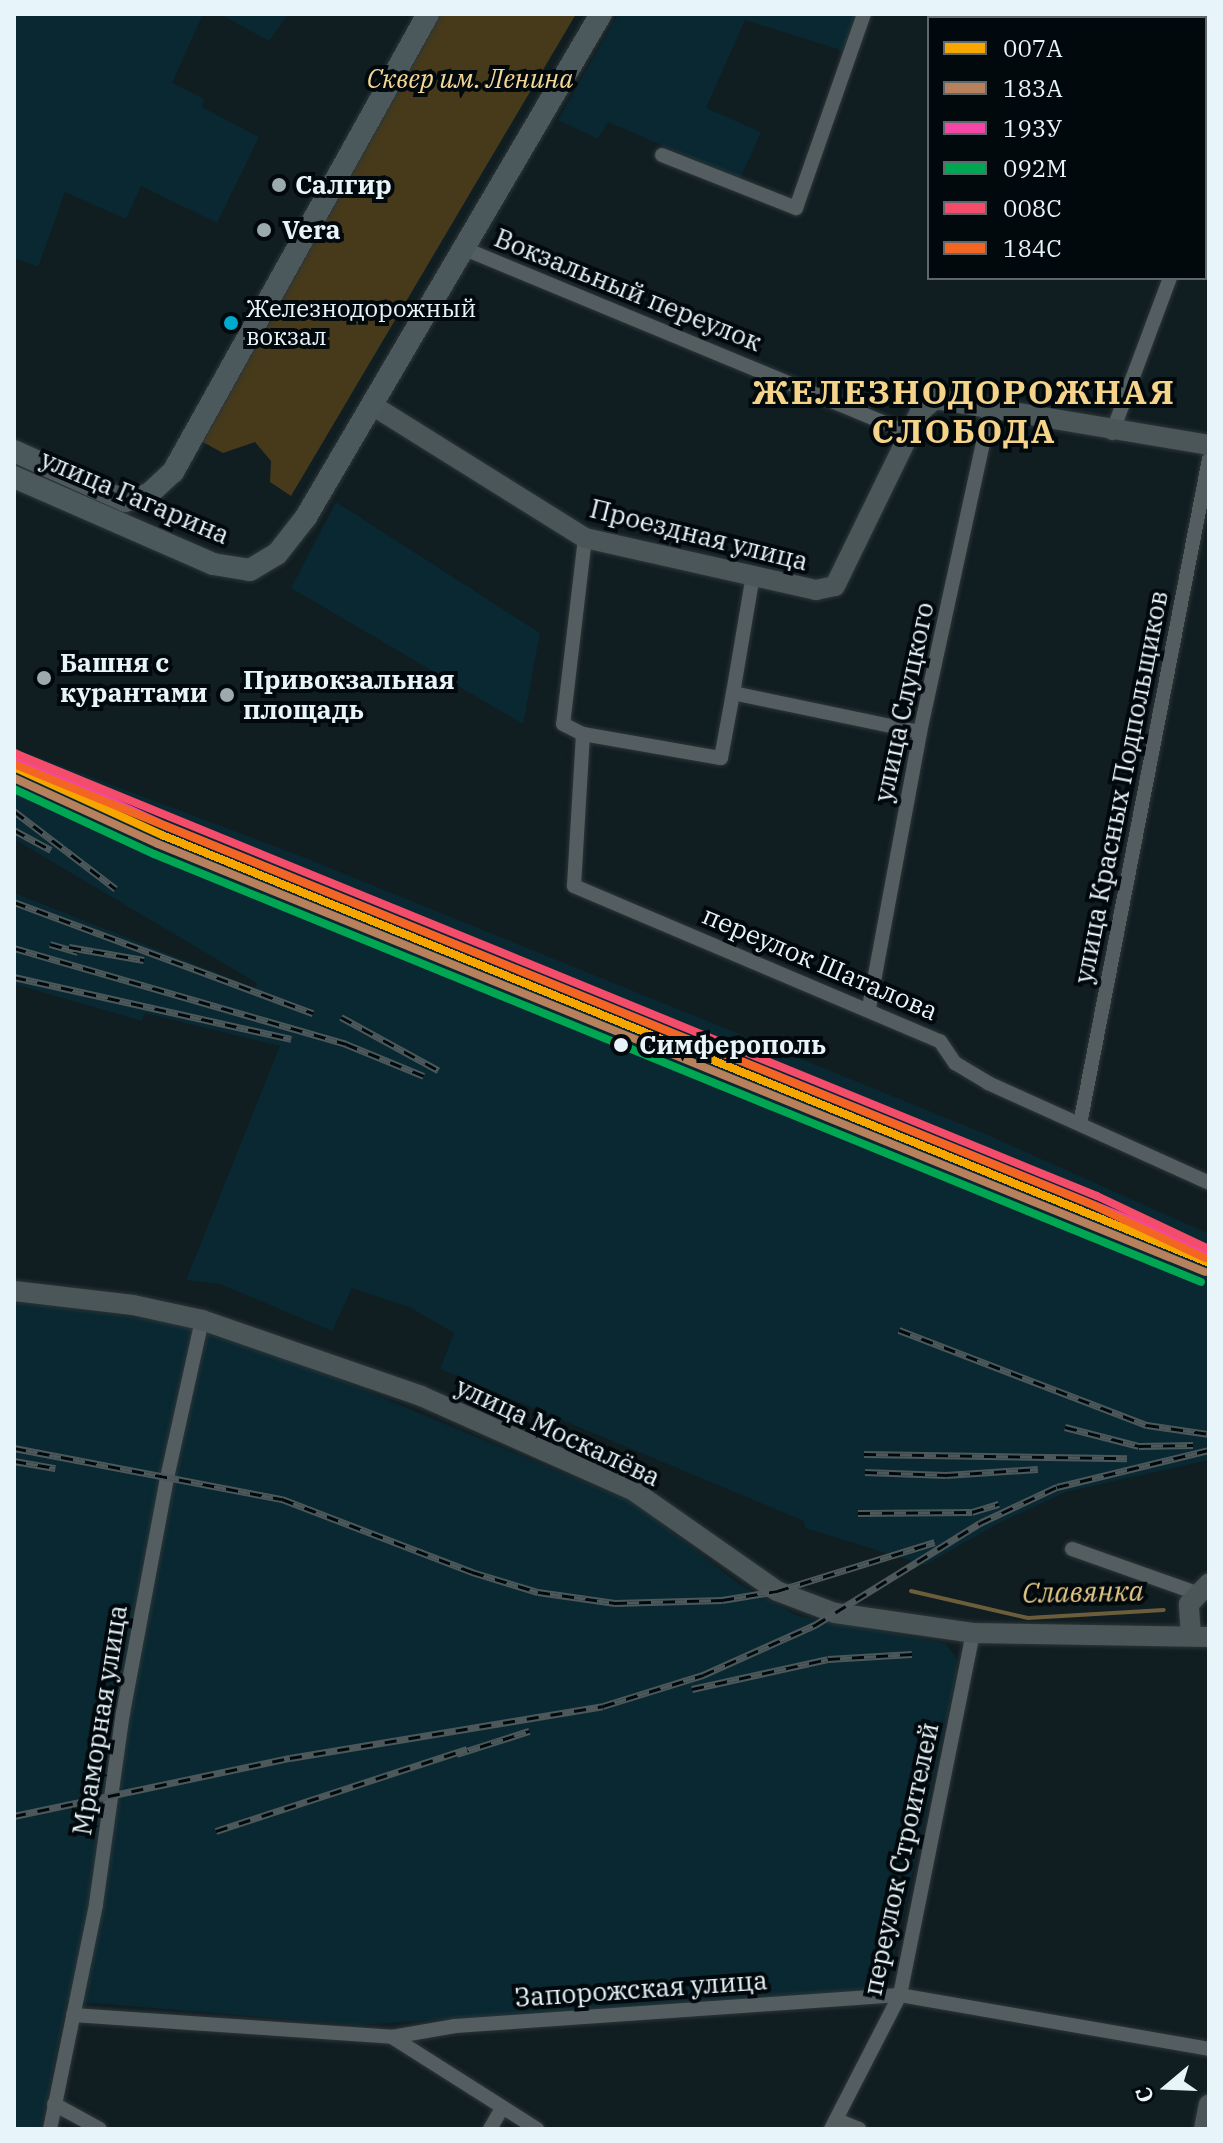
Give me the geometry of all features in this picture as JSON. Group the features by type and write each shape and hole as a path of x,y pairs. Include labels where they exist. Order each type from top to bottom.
{"main road":[{"name":"улица Гагарина","path":"14,451 125,501 141,499 157,488 189,445 428,14"},
{"path":"372,405 460,247 601,14"},
{"name":"Проездная улица","path":"372,405 585,538 816,590 835,586 924,405 935,399 991,406"},
{"name":"улица Гагарина","path":"14,477 213,564 250,570 277,554 306,517 372,405"},
{"path":"991,406 1112,433 1209,445"},
{"name":"улица Москалёва","path":"14,1291 133,1305 202,1320 421,1396 634,1491 777,1591 835,1613 973,1633 1200,1637"},
{"path":"1200,1637 1189,1604 1203,1588"},
{"path":"1204,2129 1209,2104"}],"street":[{"path":"662,155 796,208 864,14"},
{"name":"Вокзальный переулок","path":"460,247 911,434"},
{"path":"1112,433 1169,280"},
{"name":"улица Слуцкого","path":"869,1008 920,732 991,406"},
{"name":"улица Красных Подпольщиков","path":"1080,1124 1209,459"},
{"path":"585,538 563,724 583,734 721,758 753,575"},
{"path":"733,693 920,732"},
{"name":"переулок Шаталова","path":"583,734 574,886 869,1008 940,1041 955,1063 988,1083 1209,1183"},
{"name":"Мраморная улица","path":"50,2129 73,2015 167,1478 202,1320"},
{"path":"1072,1549 1203,1588"},
{"name":"переулок Строителей","path":"834,2124 900,1995 973,1633"},
{"name":"Запорожская улица","path":"73,2015 392,2037 455,2026 900,1995 1209,2049"},
{"path":"392,2037 537,2129"},
{"path":"54,2104 100,2129"},
{"path":"490,2129 502,2108"},
{"path":"834,2124 859,2129"}],"shaded area":[{"path":"14,14 203,14 172,83 204,99 202,107 259,137 217,223 141,186 126,219 65,192 38,267 14,258"},
{"path":"220,14 288,14 269,41"},
{"path":"618,14 861,14 847,52 745,20 706,108 761,132 740,179 608,122 598,139 558,120"},
{"path":"336,502 540,633 523,724 291,588"},
{"path":"14,748 303,857 981,1132 1209,1234 1209,1460 1066,1492 999,1523 925,1565 805,1528 804,1521 440,1369 454,1333 409,1307 352,1288 332,1331 220,1284 186,1280 280,1046 145,1013 142,1021 14,984 14,893 255,988 257,983 14,839"},
{"path":"14,1301 175,1323 307,1366 634,1503 741,1585 798,1616 945,1643 957,1659 956,1676 888,1985 882,1990 359,2025 67,2001 41,2129 14,2129"}],"green space":[{"name":"Сквер им. Ленина","path":"439,14 576,14 291,496 270,482 271,461 255,442 223,453 199,440"}],"waterway":[{"name":"Славянка","path":"911,1591 1028,1618 1164,1610"}],"railway":[{"path":"14,751 25,758"},
{"path":"14,811 116,889"},
{"path":"14,830 51,850"},
{"path":"14,902 313,1013"},
{"path":"50,944 78,952"},
{"path":"69,947 144,960"},
{"path":"14,948 346,1044 424,1076"},
{"path":"14,977 291,1039"},
{"path":"341,1017 438,1070"},
{"path":"899,1330 1147,1425 1209,1434"},
{"path":"1065,1427 1139,1446 1193,1445"},
{"path":"14,1448 282,1499 472,1572 538,1592 615,1603 722,1600 777,1591 935,1542"},
{"path":"14,1816 290,1758 603,1706 703,1675 815,1625 980,1523 1057,1487 1209,1450"},
{"path":"864,1454 1127,1458"},
{"path":"14,1461 55,1468"},
{"path":"865,1472 946,1475 1038,1469"},
{"path":"858,1513 972,1512 999,1504"},
{"path":"692,1689 828,1659 912,1654"},
{"path":"457,1754 529,1731"},
{"path":"216,1831 467,1749"}],"transit line":[{"name":"008С","path":"14,753 1097,1196 1209,1249"},
{"name":"193У","path":"18,758 166,826 1209,1252"},
{"name":"184С","path":"14,764 1093,1205 1205,1258"},
{"name":"007А","path":"14,767 162,835 1209,1263"},
{"name":"183А","path":"14,778 158,844 1205,1272"},
{"name":"092М","path":"14,789 154,854 1201,1282"}],"place":[{"name":"Салгир","path":"279,185"},
{"name":"Vera","path":"264,230"},
{"name":"Железнодорожный вокзал","path":"231,323"},
{"name":"Башня с курантами","path":"44,678"},
{"name":"Привокзальная площадь","path":"227,695"},
{"name":"Симферополь","path":"621,1045"}],"district":[{"name":"ЖЕЛЕЗНОДОРОЖНАЯ СЛОБОДА","path":"964,410"}]}
